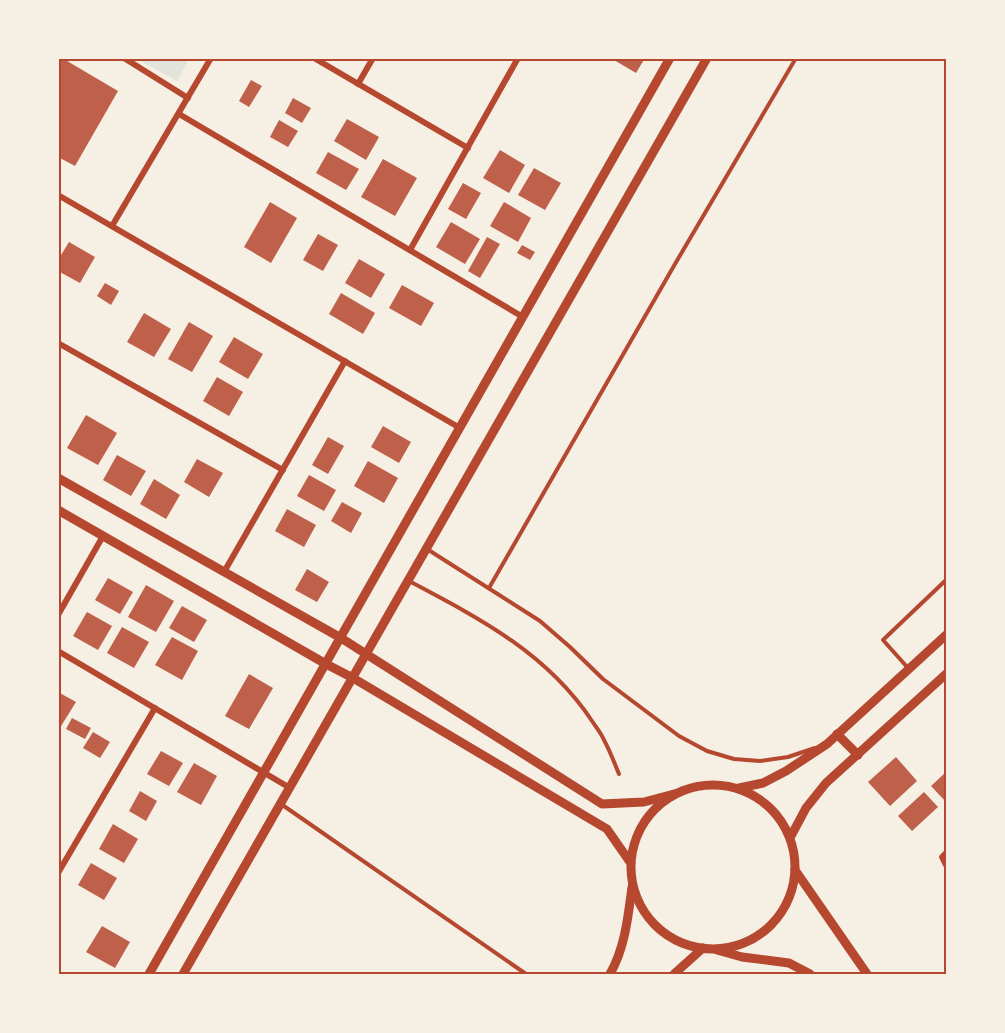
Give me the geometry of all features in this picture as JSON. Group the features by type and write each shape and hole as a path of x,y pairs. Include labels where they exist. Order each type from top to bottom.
{"street":[{"path":"124,58 188,98"},
{"path":"112,226 211,58"},
{"path":"314,58 468,148"},
{"path":"358,84 373,58"},
{"path":"410,250 518,58"},
{"path":"149,975 670,58"},
{"path":"183,975 707,58"},
{"path":"178,114 523,317"},
{"path":"58,195 460,428"},
{"path":"58,343 283,470"},
{"path":"224,572 345,361"},
{"path":"58,478 340,638 602,804 644,802 694,787 716,785 738,789 755,796 770,807 782,822 790,838 795,870 792,890 783,909 771,925 745,942 715,949"},
{"path":"58,510 353,678 607,829 630,862"},
{"path":"58,615 103,536"},
{"path":"738,789 763,783 827,744 946,635"},
{"path":"58,651 290,788"},
{"path":"790,838 806,808 826,783 946,674"},
{"path":"58,873 155,708"},
{"path":"837,734 858,755"},
{"path":"610,975 626,932 632,885 630,862 634,842 643,823 657,806 674,794"},
{"path":"946,853 942,857 946,865"},
{"path":"795,870 867,975"},
{"path":"632,885 639,904 650,921 665,934 683,944 715,949 742,957 789,963 810,975"},
{"path":"674,975 703,948"}],"lane":[{"path":"489,588 796,58"},
{"path":"427,549 540,621 603,679 679,736 707,751 734,759 760,761 788,757 827,744"},
{"path":"909,669 883,640 946,580"},
{"path":"408,581 476,617 522,647 554,674 578,700 604,739 619,774"},
{"path":"280,804 525,975"}],"shaded area":[{"path":"137,59 189,59 177,81"}],"building":[{"path":"58,58 62,58 118,91 75,166 58,157"},
{"path":"615,58 645,58 636,73 614,60"},
{"path":"251,80 262,86 249,107 239,101"},
{"path":"293,98 311,108 302,123 285,113"},
{"path":"347,119 379,137 366,160 334,141"},
{"path":"279,120 298,131 288,147 270,137"},
{"path":"500,150 525,165 509,193 483,178"},
{"path":"328,152 359,169 346,190 316,173"},
{"path":"383,159 417,178 395,216 361,197"},
{"path":"534,168 561,183 545,210 518,195"},
{"path":"463,183 481,193 466,219 448,209"},
{"path":"270,202 297,218 271,263 244,247"},
{"path":"504,202 531,218 518,242 490,226"},
{"path":"451,222 480,239 465,264 436,247"},
{"path":"318,234 338,245 323,271 303,260"},
{"path":"487,237 500,244 480,278 468,271"},
{"path":"69,242 95,257 80,283 58,271 58,260"},
{"path":"522,245 535,252 530,260 517,253"},
{"path":"359,259 385,274 371,298 345,283"},
{"path":"105,283 119,291 111,305 97,296"},
{"path":"402,285 434,303 421,326 389,308"},
{"path":"341,293 375,313 363,334 329,314"},
{"path":"144,313 171,329 154,357 127,342"},
{"path":"189,322 213,336 192,372 168,359"},
{"path":"234,337 263,354 248,379 219,362"},
{"path":"217,377 243,392 229,416 203,401"},
{"path":"86,415 117,433 98,465 67,448"},
{"path":"383,426 411,442 399,463 371,447"},
{"path":"328,437 344,446 328,474 312,465"},
{"path":"117,455 146,471 131,496 103,480"},
{"path":"197,459 223,473 209,497 184,482"},
{"path":"368,461 398,478 384,503 354,486"},
{"path":"309,475 336,490 324,511 297,496"},
{"path":"154,479 180,495 166,519 140,504"},
{"path":"342,502 362,513 351,533 331,521"},
{"path":"287,509 316,525 304,547 275,531"},
{"path":"307,569 329,582 317,602 295,590"},
{"path":"108,578 133,592 120,614 95,600"},
{"path":"146,585 174,601 156,632 128,617"},
{"path":"182,606 207,620 194,642 169,628"},
{"path":"87,612 112,626 98,650 73,636"},
{"path":"122,627 149,642 134,668 107,653"},
{"path":"172,637 198,651 182,680 155,665"},
{"path":"249,674 273,688 249,729 225,716"},
{"path":"58,692 76,702 58,731"},
{"path":"72,718 91,728 85,739 66,729"},
{"path":"93,732 110,742 100,758 83,748"},
{"path":"161,751 183,763 169,786 147,774"},
{"path":"896,757 917,781 890,806 868,782"},
{"path":"194,763 217,776 201,805 177,792"},
{"path":"946,772 946,802 931,786"},
{"path":"140,791 157,801 146,821 129,811"},
{"path":"924,792 938,807 912,831 898,816"},
{"path":"113,824 138,839 124,863 99,849"},
{"path":"91,863 117,878 104,900 78,885"},
{"path":"102,926 130,942 115,968 86,952"}]}
